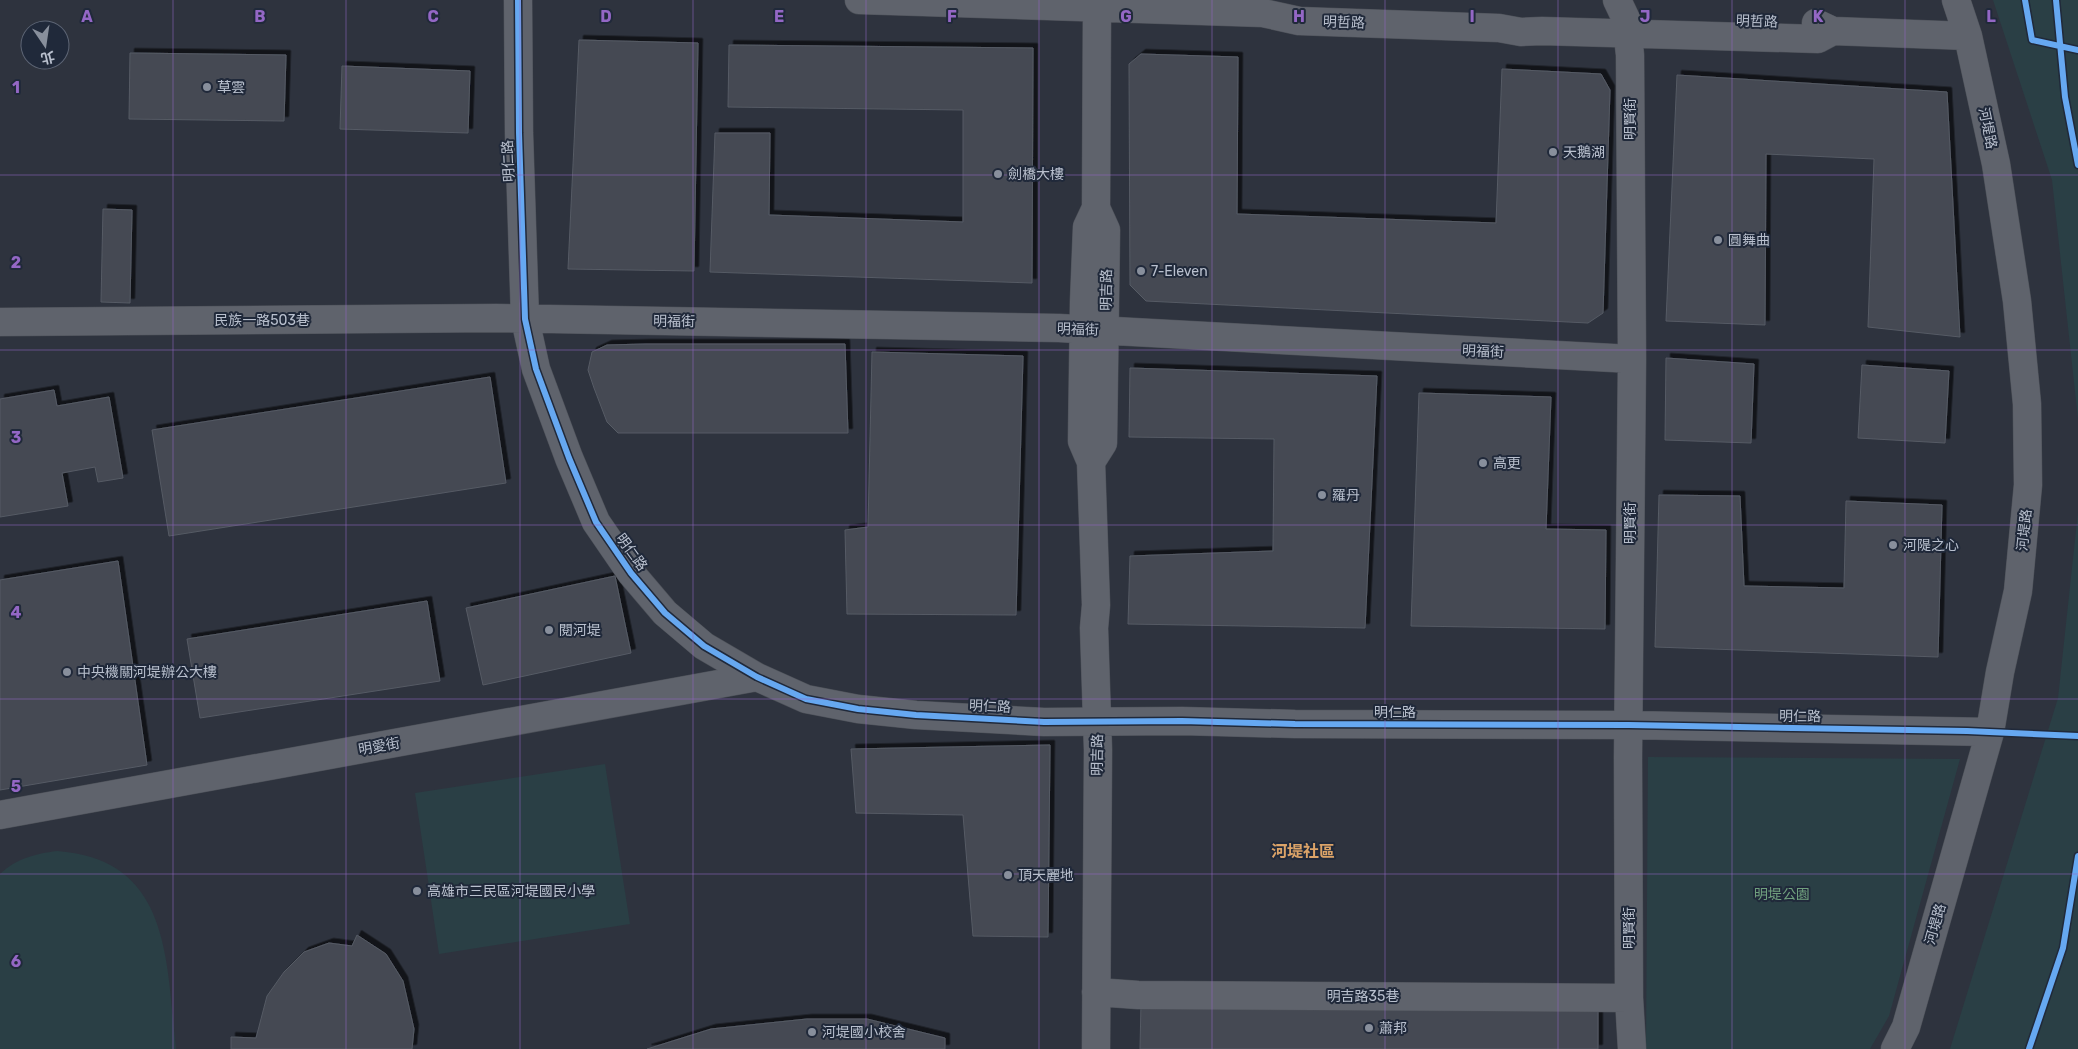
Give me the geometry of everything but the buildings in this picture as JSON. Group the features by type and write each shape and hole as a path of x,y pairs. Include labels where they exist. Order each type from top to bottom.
{"street":[{"name":"明仁路","path":"518,0 519,133 525,319 536,369 569,458 596,522 631,574 665,613 704,646 757,678 806,699 858,709 922,715 1044,722 1182,721 1295,724 1629,725 1990,732"},
{"name":"明哲路","path":"859,0 1263,13 1299,21 1499,28 1545,18 1672,18 1818,23 1833,31 1968,36"},
{"name":"河堤路","path":"1895,1049 1906,1027 1990,732 2000,672 2018,591 2028,485 2027,404 2017,301 1996,164 1968,36 1956,0"},
{"name":"明吉路","path":"1096,1049 1098,722 1091,462 1103,443 1095,330 1106,230 1096,208 1097,7"},
{"name":"明賢街","path":"1624,17 1632,359 1629,725 1629,998 1632,1049"},
{"name":"民族一路503巷","path":"0,322 525,319"},
{"name":"明福街","path":"525,319 1095,330 1632,359"},
{"name":"明愛街","path":"0,815 757,678"},
{"name":"明吉路35巷","path":"1096,992 1148,995 1629,998"}],"green space":[{"path":"1993,0 2078,0 2078,419 2052,180"},
{"path":"2078,512 2078,1049 1950,1049 2058,698"},
{"name":"明堤公園","path":"1648,757 1960,759 1889,1016 1870,1049 1646,1049"},
{"path":"605,764 630,924 439,954 415,793"},
{"path":"57,851 95,858 123,873 143,894 156,920 164,950 176,1049 0,1049 0,874 20,860"}],"cycle path":[{"path":"518,0 519,133 525,319 536,369 569,458 596,522 631,573 665,613 704,646 757,677 806,699 858,709 916,715 1044,722 1182,721 1295,724 1629,725 1967,731 2078,736"},
{"path":"2025,0 2032,40 2078,50"},
{"path":"2056,0 2065,97 2078,165"},
{"path":"2029,1049 2063,948 2078,856"}],"place":[{"name":"草雲","path":"207,87"},
{"name":"天鵝湖","path":"1553,152"},
{"name":"劍橋大樓","path":"998,174"},
{"name":"圓舞曲","path":"1718,240"},
{"name":"7-Eleven","path":"1141,271"},
{"name":"高更","path":"1483,463"},
{"name":"羅丹","path":"1322,495"},
{"name":"河隄之心","path":"1893,545"},
{"name":"閱河堤","path":"549,630"},
{"name":"中央機關河堤辦公大樓","path":"67,672"},
{"name":"頂天麗地","path":"1008,875"},
{"name":"高雄市三民區河堤國民小學","path":"417,891"},
{"name":"蕭邦","path":"1369,1028"},
{"name":"河堤國小校舍","path":"812,1032"}],"district":[{"name":"河堤社區","path":"1303,851"}]}
